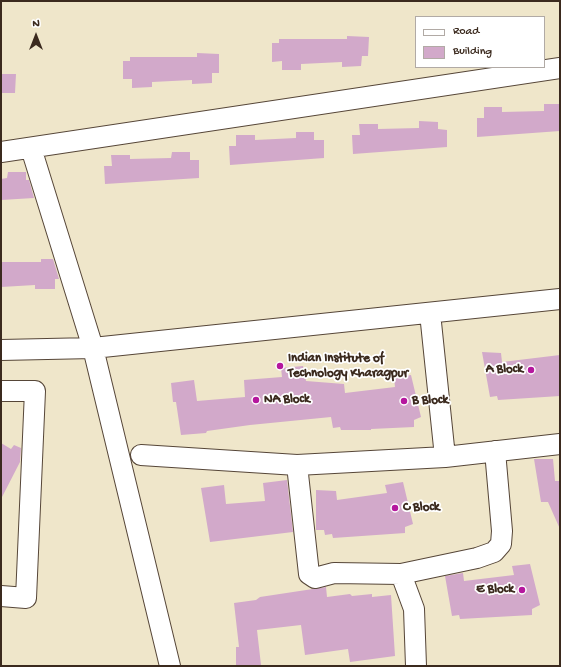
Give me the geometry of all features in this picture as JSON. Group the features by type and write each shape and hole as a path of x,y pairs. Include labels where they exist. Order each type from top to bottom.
{"street":[{"path":"1,152 560,68"},
{"path":"31,148 93,348 170,666"},
{"path":"1,350 93,348 560,299"},
{"path":"430,313 446,457"},
{"path":"1,391 35,391 26,598 1,596"},
{"path":"141,455 297,465 446,457 560,444"},
{"path":"297,465 309,574 315,578 334,573 401,574 477,558 494,552 501,544 502,531 495,451"},
{"path":"401,574 414,608 416,666"}],"building":[{"path":"347,36 369,37 368,56 362,56 361,66 342,67 342,62 301,64 301,70 282,70 282,61 272,62 272,43 279,43 279,39 347,39"},
{"path":"197,53 219,54 219,73 212,73 212,83 192,84 192,80 152,82 152,87 132,88 132,79 123,79 123,61 130,61 130,57 197,57"},
{"path":"1,74 16,74 15,93 1,93"},
{"path":"544,104 560,104 560,131 477,137 477,118 484,118 484,107 502,107 502,112 544,111"},
{"path":"419,121 438,122 438,129 447,130 447,147 353,154 352,135 360,135 359,124 378,124 378,129 419,128"},
{"path":"296,132 314,132 314,140 324,140 324,158 230,165 229,146 236,146 236,135 255,135 255,140 296,138"},
{"path":"172,152 190,152 190,160 199,160 199,178 105,184 104,166 112,166 111,155 130,155 130,159 171,158"},
{"path":"8,172 26,172 26,180 29,180 34,198 1,200 1,179 7,178"},
{"path":"41,259 53,259 59,279 55,279 55,289 35,289 35,285 1,287 1,262 41,262"},
{"name":"A Block","path":"482,352 501,353 502,362 560,355 560,396 498,400 497,396 490,397"},
{"path":"303,366 306,381 344,384 345,393 395,387 394,378 411,375 421,417 414,420 414,427 371,430 341,430 340,427 333,428 331,417 250,425 207,431 206,433 181,435 176,402 173,402 171,383 194,380 197,401 245,397 244,380 282,377 281,368"},
{"path":"1,443 11,449 14,445 21,448 20,462 1,499"},
{"path":"534,459 553,459 555,481 560,481 560,529 548,502 541,502"},
{"path":"287,480 293,532 210,542 201,488 224,485 226,504 265,501 263,483"},
{"name":"C Block","path":"403,482 413,524 405,527 405,533 333,538 332,534 325,535 324,530 316,530 316,490 336,491 337,500 387,493 385,485"},
{"name":"E Block","path":"530,564 540,605 532,609 532,615 460,619 459,615 452,616 445,576 463,573 464,581 514,575 512,566"},
{"path":"326,587 327,597 350,594 352,596 372,594 372,597 391,595 395,656 350,662 348,649 305,655 301,625 257,630 261,665 236,666 236,647 239,647 234,603 256,600 260,597"}],"place":[{"name":"Indian Institute of Technology Kharagpur","path":"280,366"},
{"name":"A Block","path":"531,370"},
{"name":"NA Block","path":"256,400"},
{"name":"B Block","path":"404,401"},
{"name":"C Block","path":"395,508"},
{"name":"E Block","path":"522,590"}]}
